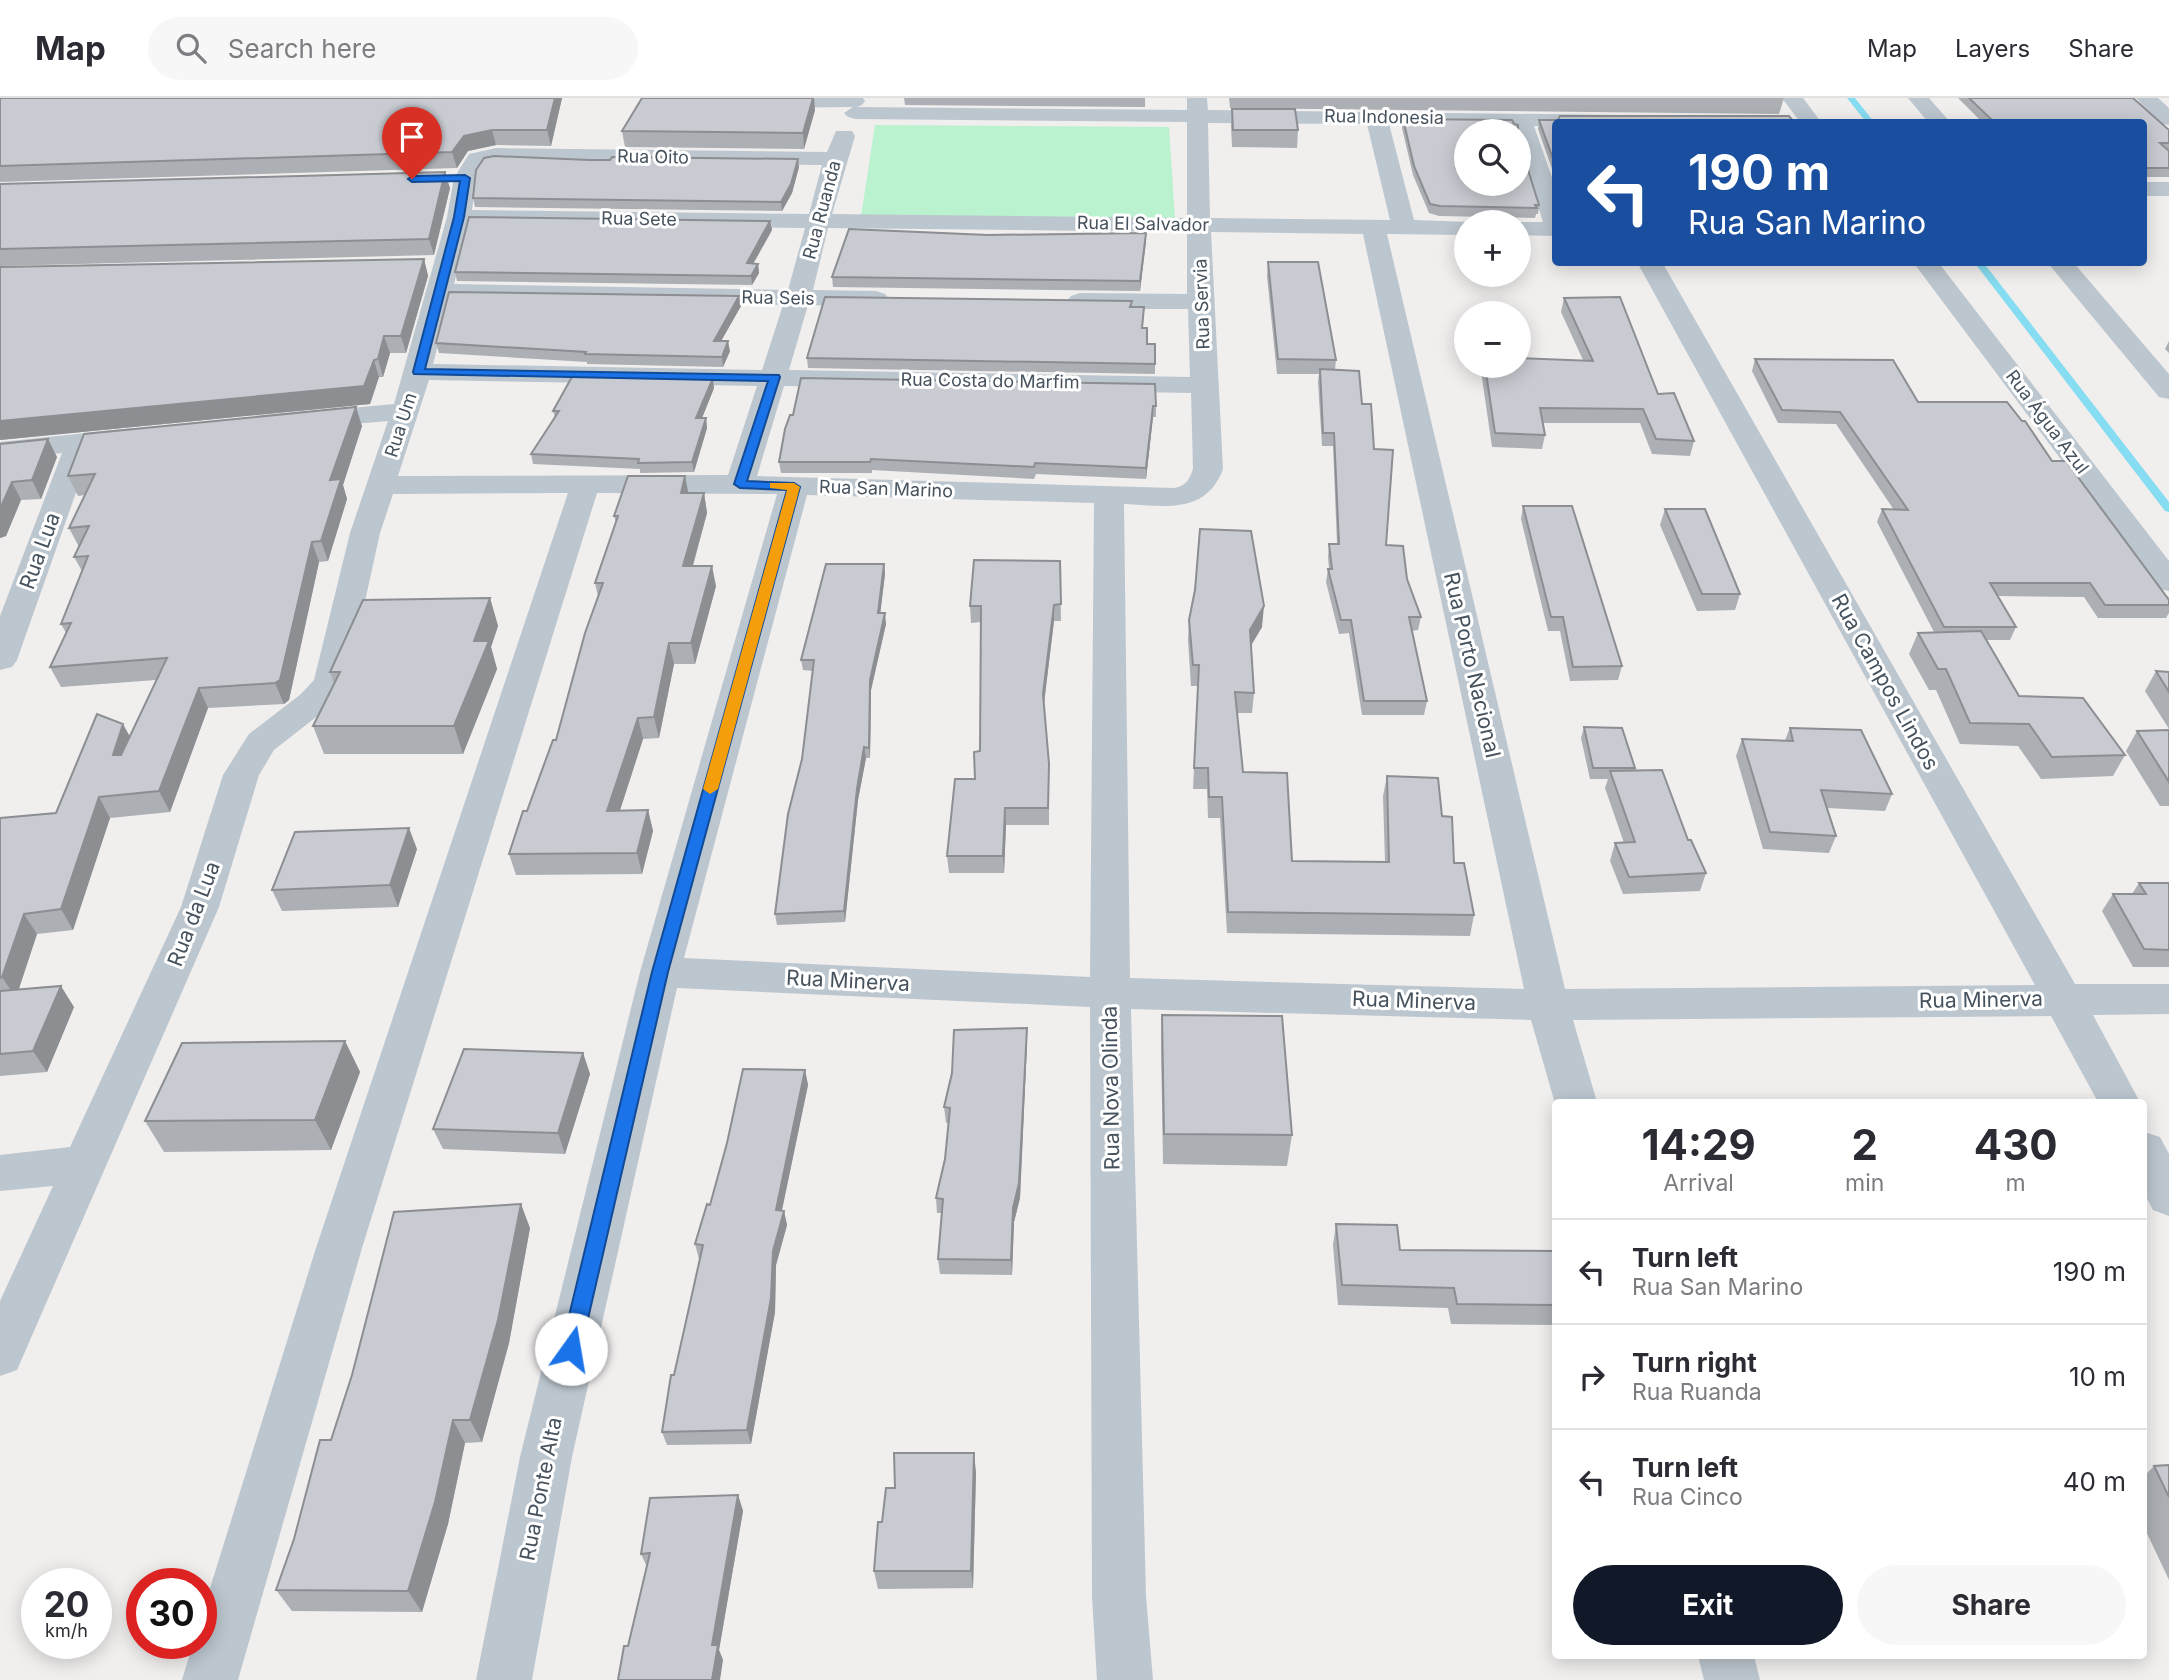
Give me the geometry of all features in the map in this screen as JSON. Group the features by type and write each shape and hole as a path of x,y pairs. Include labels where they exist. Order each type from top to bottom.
{"street":[{"path":"1791,98 1808,119"},
{"path":"1918,98 1936,119"},
{"path":"2146,98 2169,119"},
{"name":"Rua Indonesia","path":"737,102 1198,106 1376,117 1521,119"},
{"name":"Rua Ruanda","path":"740,484 775,377 835,159 855,104"},
{"name":"Rua Servia","path":"1198,106 1200,302 1208,469"},
{"name":"Rua Porto Nacional","path":"1376,117 1388,227 1548,1005 1574,1099"},
{"name":"Rua Indonesia","path":"1531,119 1552,120"},
{"path":"1531,150 1552,214"},
{"name":"Rua Oito","path":"439,178 469,171 477,159 496,155 835,159"},
{"name":"Rua Um","path":"382,485 418,372 469,171"},
{"path":"2147,189 2169,189"},
{"name":"Rua Sete","path":"459,217 819,221"},
{"name":"Rua El Salvador","path":"819,221 1454,228"},
{"path":"1531,227 1552,226"},
{"path":"419,266 446,265"},
{"name":"Rua Campos Lindos","path":"1651,266 2117,1099"},
{"name":"Rua Água Azul","path":"1927,266 2169,582"},
{"path":"2062,266 2169,391"},
{"name":"Rua Seis","path":"439,292 895,299"},
{"path":"1061,301 1200,302"},
{"name":"Rua Costa do Marfim","path":"418,372 1206,384"},
{"path":"284,423 407,411"},
{"path":"0,451 162,434"},
{"name":"Rua Lua","path":"0,660 80,442"},
{"name":"Rua San Marino","path":"382,485 740,484 1176,497 1194,492 1203,483 1208,469"},
{"name":"Rua da Lua","path":"0,1354 201,907 241,775 261,742 313,702 330,683 365,533 382,485"},
{"path":"210,1680 339,1248 585,485"},
{"name":"Rua Ponte Alta","path":"504,1680 546,1457 660,972 794,487"},
{"name":"Rua Nova Olinda","path":"1109,496 1110,993 1119,1596 1125,1680"},
{"name":"Rua Minerva","path":"660,972 1110,993 1548,1005 2169,999"},
{"path":"2147,1156 2169,1197"},
{"path":"0,1173 85,1164"},
{"path":"1727,1659 1732,1680"}],"green space":[{"path":"875,125 1169,127 1175,219 861,216"}],"building":[{"path":"0,98 555,98 547,130 492,130 464,136 452,152 0,166"},
{"path":"642,98 813,98 803,133 622,131"},
{"path":"1969,98 2133,98 2169,130 2169,143 2160,143 2169,151 2169,168 2147,168 2147,119 1991,119"},
{"path":"1232,109 1295,109 1298,130 1233,130"},
{"path":"1560,116 1789,116 1792,119 1558,119"},
{"path":"1403,119 1454,119 1454,196 1531,196 1531,179 1539,205 1535,205 1537,208 1430,204 1414,166"},
{"path":"1539,120 1552,120 1552,156"},
{"path":"494,156 589,160 610,160 612,157 798,159 791,184 781,202 473,198 476,170 484,158"},
{"path":"445,172 429,239 0,249 0,184"},
{"path":"469,217 770,221 747,263 758,264 751,276 455,272"},
{"path":"849,229 988,235 1146,233 1140,281 832,277"},
{"path":"424,259 401,336 384,336 378,359 374,360 364,386 0,421 0,267"},
{"path":"1268,262 1318,262 1336,360 1278,359"},
{"path":"449,292 739,296 714,341 728,341 722,357 585,354 586,352 436,343"},
{"path":"825,297 1132,301 1130,307 1144,307 1142,328 1147,328 1147,344 1155,344 1155,364 807,358"},
{"path":"1620,297 1658,394 1674,393 1694,441 1656,439 1643,409 1540,408 1545,435 1495,433 1487,378 1531,378 1531,358 1593,361 1564,298"},
{"path":"1755,359 1893,360 1918,402 2007,402 2022,421 2025,421 2052,461 2066,461 2169,600 2169,605 2105,605 2090,583 1990,583 2016,627 1944,627 1882,509 1908,510 1840,412 1782,410"},
{"path":"1320,369 1359,371 1362,404 1371,404 1374,449 1393,450 1386,545 1403,546 1407,579 1421,617 1409,617 1427,701 1364,701 1351,620 1341,620 1328,569 1332,569 1329,544 1339,544 1334,433 1323,433"},
{"path":"573,375 713,378 696,418 706,418 692,462 638,463 639,459 531,454 559,411 553,411"},
{"path":"801,378 1155,384 1156,406 1153,406 1146,468 1035,463 1034,467 871,459 870,462 779,462 785,429 790,415 793,415"},
{"path":"356,407 330,480 341,479 321,541 312,542 280,680 275,683 199,688 159,791 99,797 61,909 24,914 0,978 0,818 56,813 97,714 123,724 113,755 121,755 167,658 50,667 71,623 61,624 88,556 74,557 89,526 69,528 95,474 68,476 84,434"},
{"path":"48,439 32,480 12,482 0,509 0,444"},
{"path":"628,476 685,476 681,493 704,493 683,566 712,566 691,643 669,643 654,717 638,718 607,811 648,810 637,853 509,854 523,811 527,811 553,740 556,740 585,633 603,583 595,583 618,516 614,516"},
{"path":"1523,506 1572,506 1622,666 1573,667 1563,617 1551,617"},
{"path":"1665,509 1705,509 1740,594 1702,594"},
{"path":"1200,529 1251,531 1264,606 1250,630 1254,693 1235,692 1243,772 1287,773 1292,861 1389,862 1387,776 1438,778 1442,816 1452,817 1454,863 1464,863 1474,915 1228,912 1222,797 1209,797 1208,768 1194,768 1199,665 1193,665 1189,620 1195,590"},
{"path":"974,560 1060,561 1061,604 1054,605 1043,694 1049,764 1048,808 1005,808 1003,856 947,856 955,779 975,779 974,752 980,751 981,606 970,606"},
{"path":"826,564 884,564 878,613 885,613 870,680 869,748 864,747 857,789 844,911 775,914 788,814 802,759 814,660 801,660"},
{"path":"490,598 474,641 489,641 454,726 313,726 340,672 330,672 363,600"},
{"path":"1981,631 2019,696 2083,698 2125,755 2052,757 2029,724 1970,723 1946,669 1938,669 1918,633"},
{"path":"2156,671 2169,672 2169,692"},
{"path":"1584,727 1622,728 1635,768 1593,768"},
{"path":"1790,728 1861,730 1892,794 1821,790 1836,836 1770,832 1742,739 1793,741"},
{"path":"2169,730 2169,782 2137,731"},
{"path":"1662,770 1688,840 1691,840 1706,873 1629,877 1615,843 1635,842 1610,771"},
{"path":"409,828 390,885 272,890 295,832"},
{"path":"2139,883 2169,883 2169,950 2144,949 2113,894 2146,894"},
{"path":"61,986 33,1051 0,1054 0,991"},
{"path":"1162,1015 1282,1016 1292,1135 1164,1134"},
{"path":"1027,1028 1019,1183 1013,1208 1011,1260 938,1259 943,1199 936,1198 945,1159 950,1108 944,1107 952,1073 954,1030"},
{"path":"345,1041 315,1120 145,1121 182,1043"},
{"path":"464,1049 583,1053 558,1133 433,1129"},
{"path":"743,1069 805,1070 776,1210 784,1211 773,1251 771,1298 747,1430 662,1432 671,1375 674,1375 703,1245 695,1244 707,1204 710,1205"},
{"path":"521,1204 498,1320 470,1420 453,1420 435,1502 408,1591 276,1590 294,1539 320,1440 331,1440 352,1375 394,1212"},
{"path":"1336,1224 1397,1225 1400,1250 1552,1251 1552,1305 1457,1304 1454,1288 1342,1285"},
{"path":"894,1453 974,1453 971,1571 874,1571 878,1522 882,1522 886,1488 895,1488"},
{"path":"2169,1465 2169,1497 2154,1466"},
{"path":"738,1495 712,1645 718,1645 712,1680 618,1680 624,1646 628,1646 650,1553 641,1554 650,1498"}],"waterway":[{"path":"1851,98 1868,119"},
{"path":"1981,266 2169,509"}],"slow traffic":[{"path":"710,789 794,487 774,486"}],"route":[{"path":"412,179 465,178 459,217 418,372 775,377 740,484 794,487 660,972 571,1349"}]}
